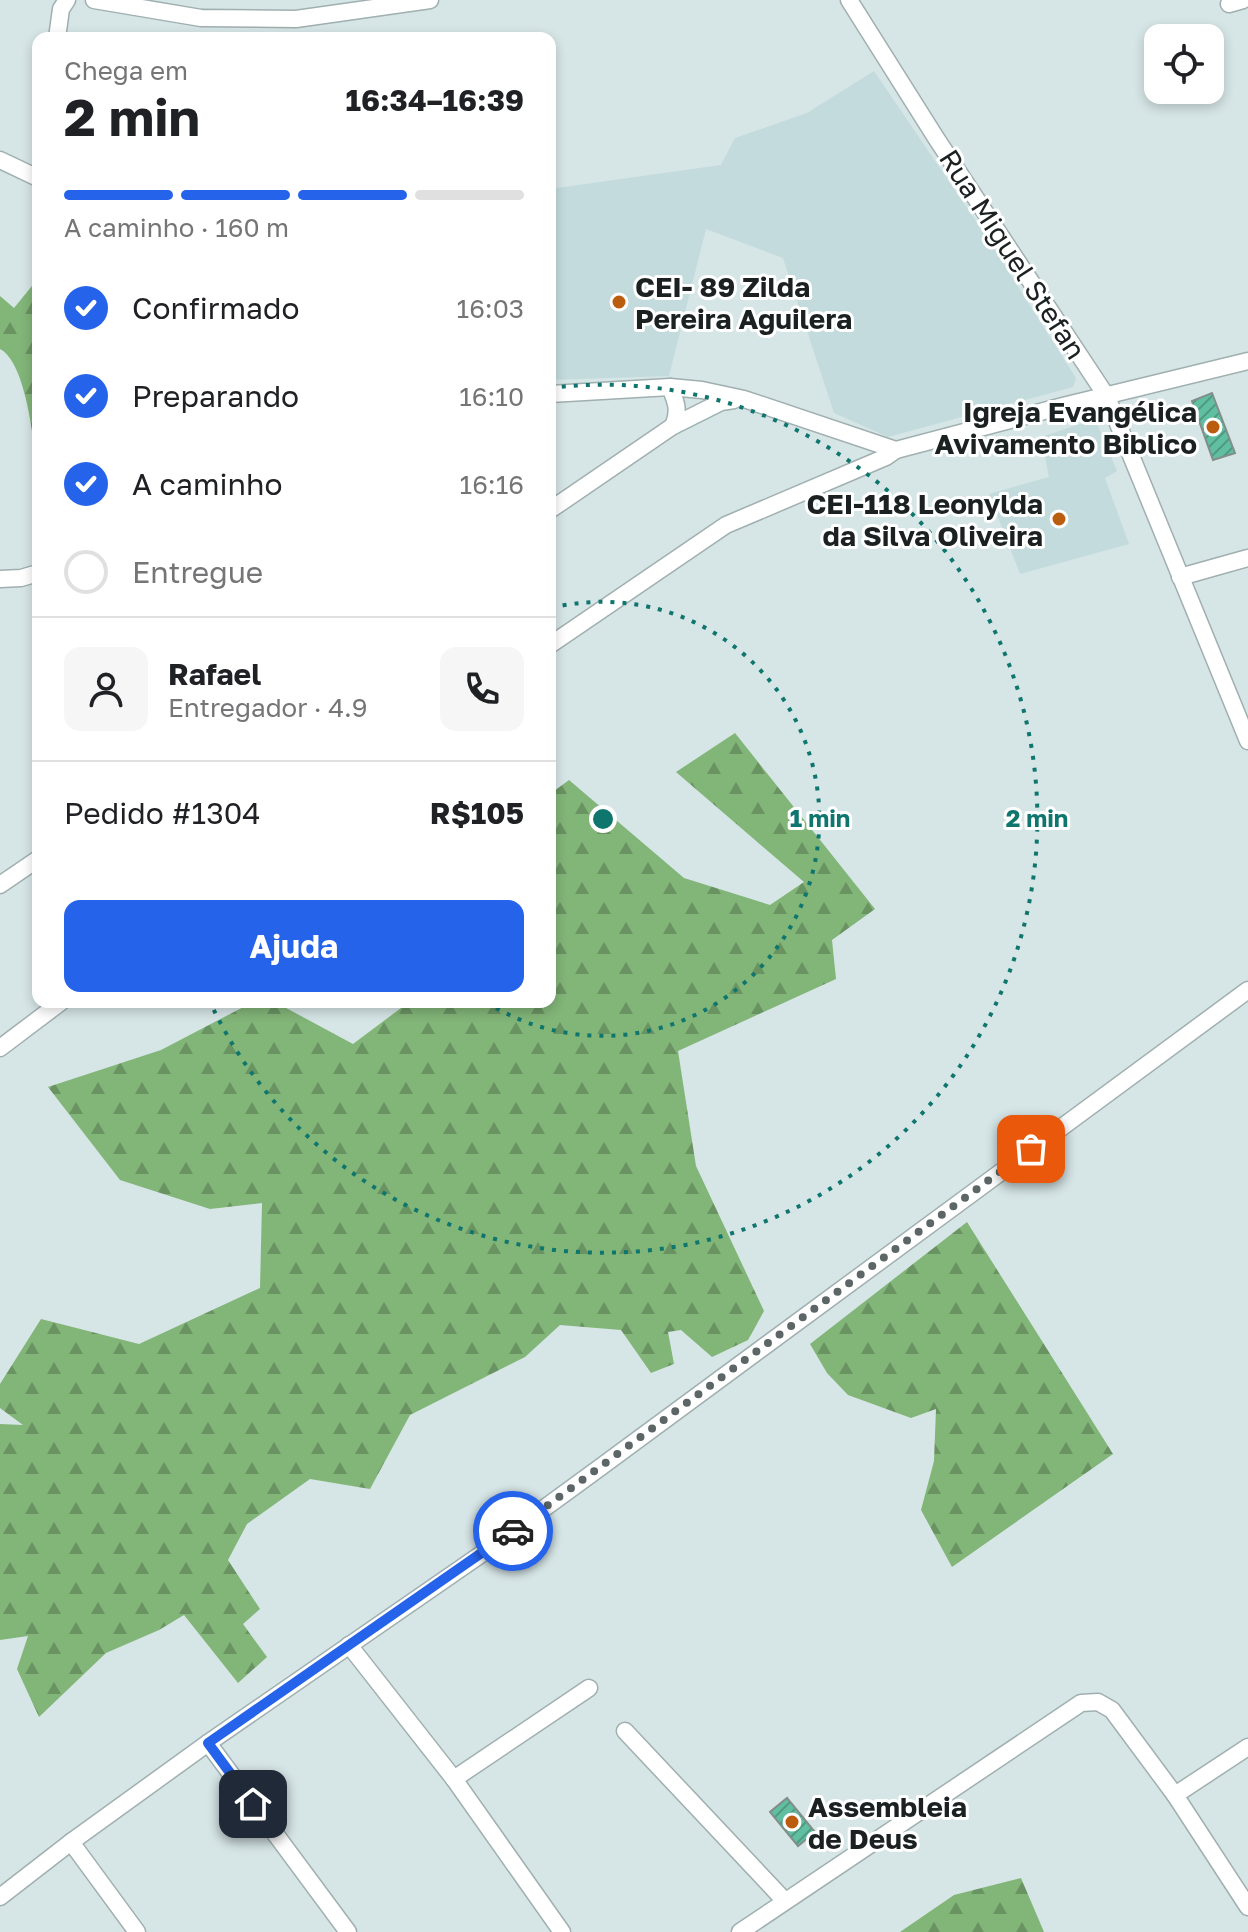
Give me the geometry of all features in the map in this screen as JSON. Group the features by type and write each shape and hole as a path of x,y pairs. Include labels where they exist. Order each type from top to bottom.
{"street":[{"path":"58,32 61,9 66,0"},
{"path":"94,0 201,18 296,19 430,0"},
{"name":"Rua Miguel Stefan","path":"849,0 1107,397 1248,741"},
{"path":"0,160 32,174"},
{"path":"556,641 726,525 896,450 1248,361"},
{"path":"556,394 670,387 702,390 744,399 896,450"},
{"path":"670,387 678,406 673,426"},
{"path":"556,506 673,426 721,402 744,399"},
{"path":"1180,577 1248,558"},
{"path":"2,579 32,575"},
{"path":"2,579 32,584"},
{"path":"0,885 32,863"},
{"path":"0,1897 208,1743 483,1553 1248,990"},
{"path":"0,1048 53,1008"},
{"path":"349,1645 454,1779 562,1932"},
{"path":"454,1779 589,1688"},
{"path":"740,1932 1081,1703 1098,1702 1112,1710 1175,1795 1248,1907"},
{"path":"625,1731 785,1901"},
{"path":"208,1743 348,1932"},
{"path":"1175,1795 1248,1747"},
{"path":"71,1842 137,1932"}],"shaded area":[{"path":"874,71 984,233 1076,378 1073,387 888,437 834,413 783,258 706,229 669,376 556,380 556,188 721,165 735,138 807,113"},
{"name":"CEI-118 Leonylda da Silva Oliveira","path":"1095,419 1117,471 1105,478 1129,544 1020,574 989,494 1049,477 1041,437"}],"green space":[{"path":"32,286 32,431 18,374 0,349 0,296 14,308"},
{"path":"735,733 875,909 832,940 836,979 678,1051 696,1166 764,1311 748,1340 712,1357 681,1330 668,1332 674,1364 651,1373 621,1330 560,1325 525,1357 410,1415 370,1489 310,1479 247,1524 228,1560 260,1609 243,1624 267,1657 238,1683 184,1615 159,1630 106,1653 39,1717 17,1669 28,1636 0,1640 0,1424 23,1425 0,1408 0,1384 41,1319 139,1344 260,1288 262,1203 210,1209 120,1180 48,1087 161,1050 242,1008 286,1008 353,1044 401,1008 556,1008 556,790 569,780 684,878 770,905 804,882 676,772"},
{"path":"967,1222 1113,1454 952,1567 921,1510 934,1461 936,1409 911,1418 848,1395 827,1373 810,1344"},
{"path":"1021,1878 1044,1932 900,1932 954,1895"}],"building":[{"name":"Igreja Evangélica Avivamento Biblico","path":"1212,393 1235,453 1213,460 1192,401"},
{"name":"Assembleia de Deus","path":"787,1798 815,1832 798,1846 770,1812"}],"way so far":[{"path":"513,1531 1031,1149"}],"place":[{"name":"CEI- 89 Zilda Pereira Aguilera","path":"619,302"},
{"name":"Igreja Evangélica Avivamento Biblico","path":"1213,427"},
{"name":"CEI-118 Leonylda da Silva Oliveira","path":"1059,519"},
{"name":"Assembleia de Deus","path":"792,1822"}],"route":[{"path":"253,1804 208,1743 513,1531"}]}
